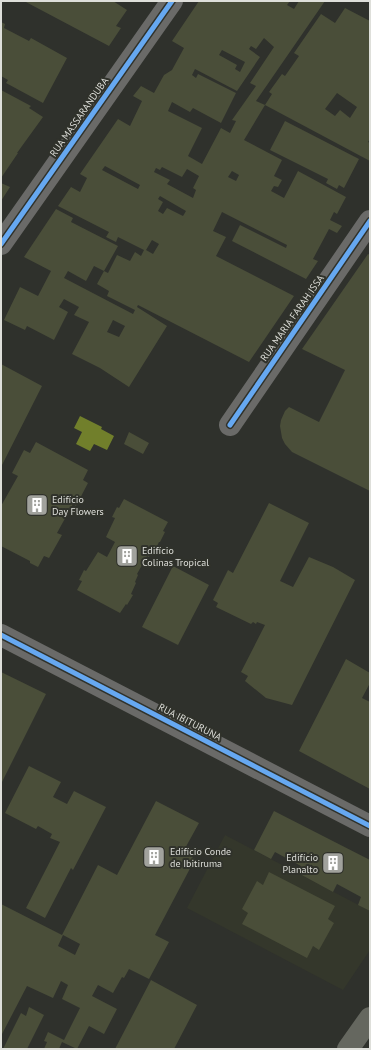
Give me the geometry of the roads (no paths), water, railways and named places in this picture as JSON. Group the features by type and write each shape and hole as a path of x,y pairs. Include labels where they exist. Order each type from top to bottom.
{"main road":[{"path":"348,1049 370,1018"}],"street":[{"name":"RUA MASSARANDUBA","path":"1,244 172,1"},
{"name":"RUA MARIA FARAH ISSA","path":"230,425 370,221"},
{"name":"RUA IBITURUNA","path":"1,635 370,826"}],"place":[{"name":"Edifício Day Flowers","path":"37,505"},
{"name":"Edifício Colinas Tropical","path":"127,556"},
{"name":"Edifício Conde de Ibitiruma","path":"154,857"},
{"name":"Edifício Planalto","path":"333,863"}]}
